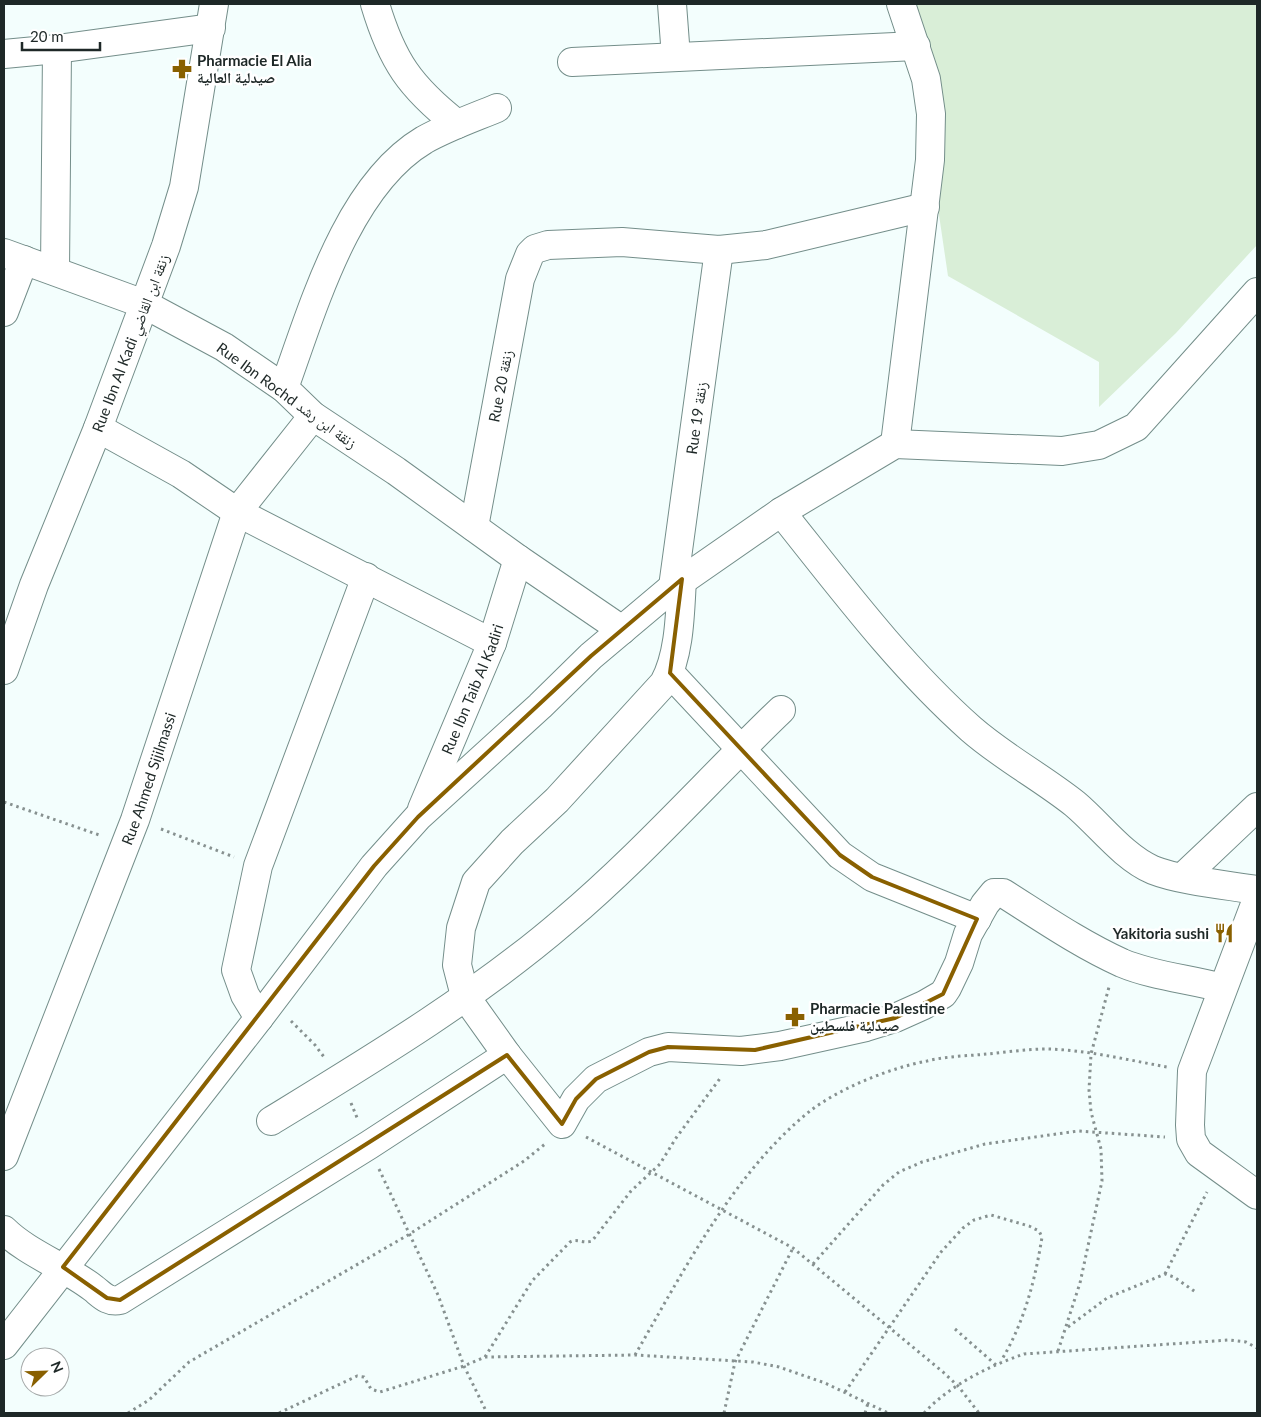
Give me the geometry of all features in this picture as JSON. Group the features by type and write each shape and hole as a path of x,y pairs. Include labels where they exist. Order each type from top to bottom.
{"street":[{"path":"375,4 383,31 400,67 436,107 457,124"},
{"path":"672,4 676,57"},
{"path":"895,444 925,206 930,160 931,114 926,79 901,4"},
{"path":"4,54 57,50 212,16"},
{"name":"Rue Ibn Al Kadi زنقة ابن القاضي","path":"4,670 34,585 98,428 166,246 184,187 212,16"},
{"path":"572,62 916,46"},
{"path":"56,271 57,50"},
{"path":"284,388 344,234 366,198 390,167 423,141 457,124 497,108"},
{"path":"720,250 766,245 925,206"},
{"name":"Rue 20 زنقة","path":"474,527 520,279 525,262 535,249 555,244 605,242 720,250"},
{"name":"Rue 19 زنقة","path":"670,673 677,632 677,583 720,250"},
{"path":"4,312 14,256"},
{"name":"Rue Ibn Rochd زنقة ابن رشد","path":"14,256 144,304 224,348 284,388 313,416 396,471 518,559 622,630"},
{"path":"4,1345 265,1010 374,866 418,817 622,630 677,583 781,512 895,444 1062,451 1090,448 1129,431 1147,416 1257,292"},
{"name":"Rue Ahmed Sijilmassi","path":"4,1156 131,832 237,512 313,416"},
{"path":"98,428 181,474 237,512 492,643"},
{"path":"781,512 892,649 969,727 999,753 1073,803 1138,860 1154,870 1257,890"},
{"name":"Rue Ibn Taib Al Kadiri","path":"418,817 492,643 518,559"},
{"path":"265,1010 245,995 236,970 258,866 366,577"},
{"path":"977,919 872,877 856,868 829,845 670,673 664,683 635,715 476,882 461,928 456,955 458,976 465,996 507,1055 562,1124 576,1100 596,1079 633,1058 668,1047 741,1050 780,1046 849,1032 895,1018 924,1005 943,994 947,988 960,964 968,934 977,919 991,895 1003,893 1117,960 1144,970 1222,988"},
{"path":"271,1121 340,1079 465,996 563,922 609,882 780,710"},
{"path":"1183,877 1257,807"},
{"path":"1257,899 1192,1071 1191,1139 1199,1153 1257,1195"},
{"path":"4,1230 20,1242 63,1267 106,1298 114,1302 120,1300 369,1145 507,1055"}],"path":[{"path":"4,802 131,832 258,866"},
{"path":"1058,1351 1080,1283 1102,1181 1103,1166 1089,1090 1091,1054 1117,960"},
{"path":"265,1010 315,1045 340,1079 408,1235 438,1295 464,1366 487,1413"},
{"path":"635,1355 684,1269 752,1170 784,1135 811,1111 838,1094 883,1074 928,1060 1048,1049 1091,1054 1192,1071"},
{"path":"485,1357 532,1281 571,1241 587,1243 592,1241 631,1191 653,1171 741,1050"},
{"path":"128,1413 149,1400 190,1362 264,1321 408,1235 524,1161 549,1140 562,1124 653,1171 793,1248 890,1327 958,1386 978,1413"},
{"path":"813,1264 898,1172 950,1152 985,1144 1078,1131 1191,1139"},
{"path":"1067,1328 1107,1298 1165,1274 1219,1169"},
{"path":"845,1392 941,1252 963,1228 974,1220 984,1217 1001,1217 1034,1228 1042,1237 1025,1312 1016,1335 1001,1361 958,1386 924,1413"},
{"path":"724,1413 735,1362 793,1248"},
{"path":"1165,1274 1174,1277 1197,1294"},
{"path":"954,1330 996,1365"},
{"path":"1001,1361 1024,1354 1229,1340 1246,1342 1257,1348"},
{"path":"279,1413 356,1376 364,1377 371,1388 380,1392 464,1366 485,1357 635,1355 753,1362 778,1367 825,1383 888,1413"},
{"path":"865,1413 868,1403"}],"highlighted area":[{"path":"682,579 670,673 840,855 872,877 977,919 943,994 895,1018 755,1050 668,1047 649,1052 596,1079 576,1099 562,1124 507,1055 120,1300 107,1298 63,1267 374,866 418,817 591,656"}],"green space":[{"path":"908,4 1257,4 1257,245 1176,333 1099,407 1099,362 948,276"}],"place":[{"name":"Pharmacie El Alia صيدلية العالية","path":"182,69"},
{"name":"Yakitoria sushi","path":"1224,933"},
{"name":"Pharmacie Palestine صيدلية فلسطين","path":"795,1017"}]}
